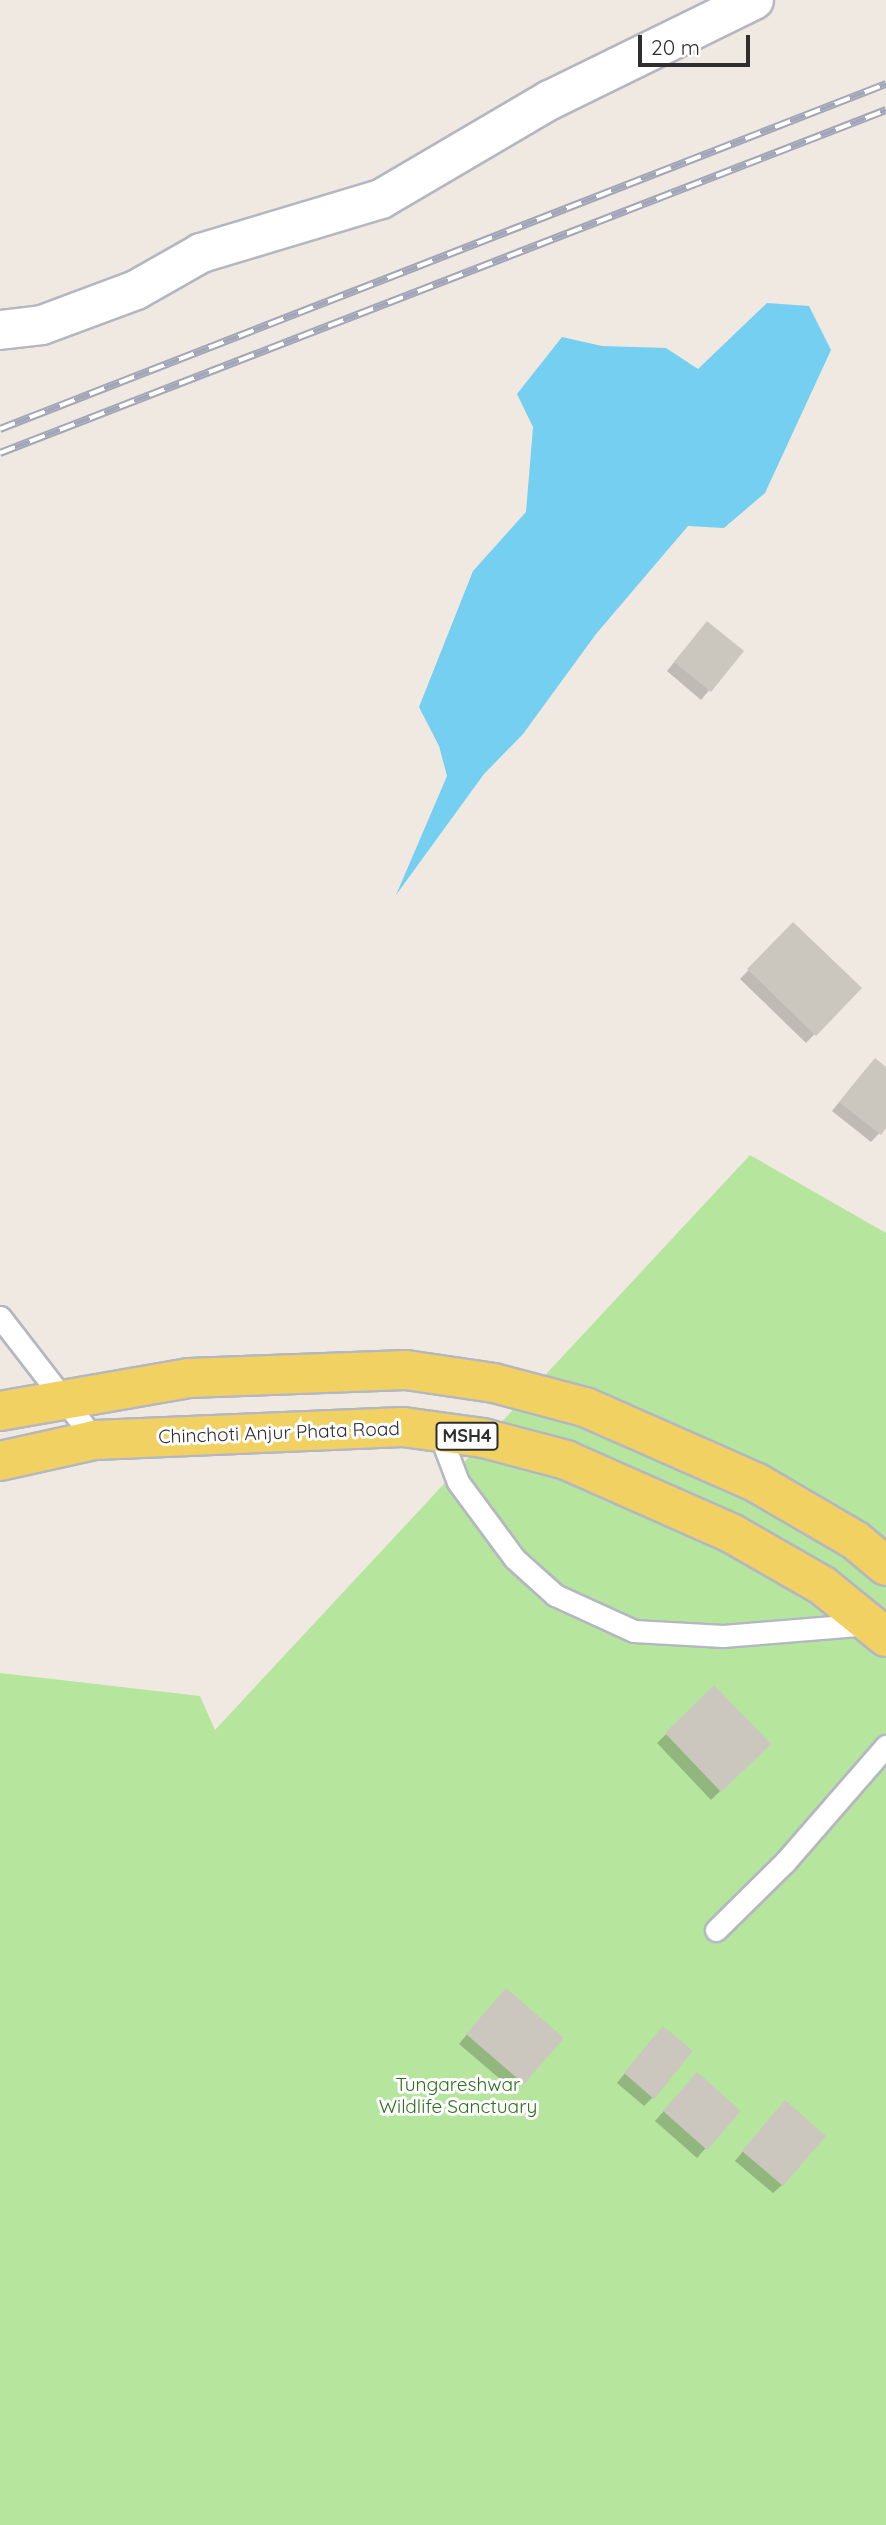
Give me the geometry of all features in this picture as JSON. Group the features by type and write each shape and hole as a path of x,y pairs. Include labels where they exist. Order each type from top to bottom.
{"main road":[{"path":"0,1411 189,1378 406,1370 494,1383 585,1407 757,1483 855,1540 886,1566"},
{"name":"Chinchoti Anjur Phata Road","path":"0,1461 95,1440 403,1427 483,1438 579,1465 731,1534 823,1586 878,1631"}],"street":[{"path":"0,330 42,326 136,290 201,253 381,199 550,100 754,0"}],"lane":[{"path":"0,1317 95,1440"},
{"path":"439,1432 458,1482 515,1559 555,1595 634,1632 723,1636 878,1631"},
{"path":"716,1930 785,1862 886,1746"}],"green space":[{"name":"Tungareshwar Wildlife Sanctuary","path":"750,1155 886,1233 886,2525 0,2525 0,1673 200,1696 215,1730"}],"water":[{"path":"767,303 809,306 831,350 765,493 724,528 688,526 596,634 523,734 484,774 396,895 447,776 439,746 419,707 473,571 526,512 533,427 517,394 562,337 602,346 666,348 698,369"}],"building":[{"path":"707,621 744,651 711,692 674,662"},
{"path":"793,922 862,988 816,1036 747,969"},
{"path":"875,1058 886,1067 886,1128 881,1135 839,1102"},
{"path":"714,1685 771,1744 721,1792 665,1733"},
{"path":"506,1988 564,2038 524,2084 466,2034"},
{"path":"663,2026 693,2051 654,2099 624,2073"},
{"path":"697,2072 741,2111 707,2150 663,2111"},
{"path":"785,2100 826,2136 783,2186 742,2151"}],"railway":[{"path":"0,429 886,84"},
{"path":"0,453 886,110"}]}
